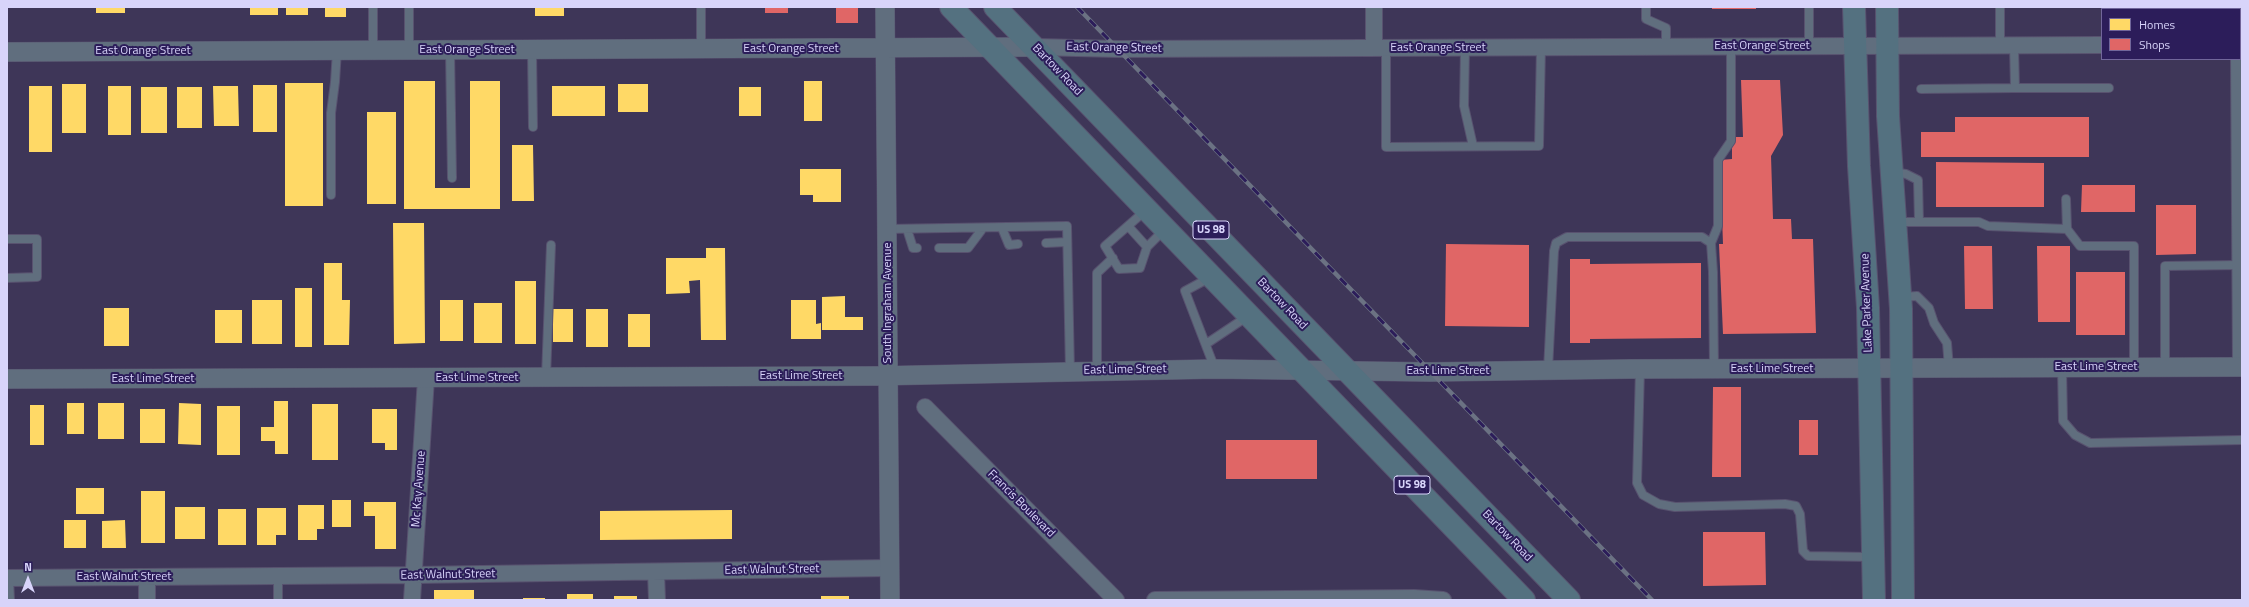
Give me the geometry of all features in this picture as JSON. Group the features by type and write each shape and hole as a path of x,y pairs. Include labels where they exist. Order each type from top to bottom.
{"main road":[{"name":"US 98","path":"951,7 1300,370 1524,600"},
{"name":"Bartow Road","path":"995,7 1569,600"},
{"name":"Lake Parker Avenue","path":"1854,7 1859,166 1868,301 1874,600"},
{"path":"1887,7 1892,172 1900,297 1902,368 1903,600"}],"street":[{"name":"South Ingraham Avenue","path":"885,7 890,600"},
{"path":"1374,7 1380,48"},
{"name":"East Orange Street","path":"7,52 2101,45"},
{"path":"2239,60 2241,367"},
{"name":"East Lime Street","path":"7,379 888,375 1215,368 1346,371 1640,368 1870,369 2241,367"},
{"name":"Mc Kay Avenue","path":"412,600 426,378"},
{"name":"Francis Boulevard","path":"925,407 1116,600"},
{"name":"East Walnut Street","path":"8,578 414,575 889,568"},
{"path":"656,572 657,600"},
{"path":"147,577 147,600"},
{"path":"1155,600 1414,598 1442,600"}],"lane":[{"path":"373,50 374,7"},
{"path":"409,7 410,50"},
{"path":"701,7 701,49"},
{"path":"1646,7 1646,19 1666,28 1666,46"},
{"path":"1809,7 1809,45"},
{"path":"2000,7 2015,88"},
{"path":"1714,368 1713,272 1711,243 1718,226 1718,160 1731,141 1731,46"},
{"path":"1380,48 1386,147 1539,146 1541,47"},
{"path":"1465,48 1464,106 1472,146"},
{"path":"331,195 331,112 337,50"},
{"path":"450,50 452,178"},
{"path":"532,50 533,127"},
{"path":"1921,89 2109,88"},
{"path":"1892,172 1906,174 1918,180 1919,222"},
{"path":"2066,199 2067,229 2080,246 2134,246 2134,367"},
{"path":"1146,209 1105,246 1119,269 1140,268 1147,247 1165,229"},
{"path":"1895,222 1979,222 1988,226 2067,229"},
{"path":"887,229 1067,226 1070,371"},
{"path":"1128,226 1147,247"},
{"path":"939,248 968,248 983,228"},
{"path":"1002,228 1009,245 1018,244"},
{"path":"907,229 913,248 917,248"},
{"path":"1548,370 1554,251 1556,243 1567,237 1702,237 1711,243"},
{"path":"7,238 37,239 37,277 7,278"},
{"path":"1046,243 1067,242"},
{"path":"546,377 551,245"},
{"path":"1097,370 1097,274 1113,258"},
{"path":"2165,367 2165,266 2240,265"},
{"path":"1211,276 1185,291 1215,368"},
{"path":"1900,297 1917,296 1929,308 1934,323 1947,343 1949,368"},
{"path":"1206,344 1248,316"},
{"path":"1640,368 1637,483 1643,495 1659,504 1675,507 1785,504 1796,506 1800,514 1803,550 1808,556 1873,557"},
{"path":"2062,368 2063,422 2075,435 2090,442 2242,440"},
{"path":"278,576 278,600"},
{"path":"8,578 10,600"}],"building: Homes":[{"path":"96,7 125,7 125,13 96,13"},
{"path":"250,7 278,7 278,15 250,15"},
{"path":"286,7 308,7 308,15 286,15"},
{"path":"325,7 346,7 346,17 325,17"},
{"path":"535,7 564,7 564,16 535,16"},
{"path":"404,81 435,81 435,188 470,188 470,81 500,81 500,209 404,209"},
{"path":"804,81 822,81 822,121 804,121"},
{"path":"285,83 323,83 323,206 285,206"},
{"path":"62,84 86,84 86,133 62,133"},
{"path":"618,84 648,84 648,112 618,112"},
{"path":"253,85 277,85 277,132 253,132"},
{"path":"29,86 52,86 52,152 29,152"},
{"path":"108,86 131,86 131,135 108,135"},
{"path":"213,86 238,86 239,126 214,126"},
{"path":"552,86 605,86 605,116 552,116"},
{"path":"141,87 167,87 167,133 141,133"},
{"path":"177,87 202,87 202,128 177,128"},
{"path":"739,87 761,87 761,116 739,116"},
{"path":"367,112 396,112 396,204 367,204"},
{"path":"512,145 533,145 534,201 512,201"},
{"path":"800,169 841,169 841,202 813,202 813,195 800,195"},
{"path":"393,223 424,223 425,343 394,344"},
{"path":"706,248 725,248 726,340 701,340 700,280 689,281 690,293 666,294 666,258 706,258"},
{"path":"324,263 342,263 342,300 350,300 349,345 324,345"},
{"path":"515,281 536,281 536,344 515,344"},
{"path":"295,288 312,288 312,347 295,347"},
{"path":"845,296 845,317 863,317 863,330 822,330 822,297"},
{"path":"252,300 282,300 282,344 252,344"},
{"path":"440,300 463,300 463,341 440,341"},
{"path":"791,300 816,300 816,324 821,323 821,339 791,339"},
{"path":"474,303 502,303 502,343 474,343"},
{"path":"104,308 129,308 129,346 104,346"},
{"path":"553,309 573,309 573,342 553,342"},
{"path":"586,309 608,309 608,347 586,347"},
{"path":"215,310 242,310 242,343 215,343"},
{"path":"628,314 650,314 650,347 628,347"},
{"path":"274,401 288,401 288,454 275,454 275,441 261,441 261,427 274,427"},
{"path":"67,403 84,403 84,434 67,434"},
{"path":"98,403 124,403 124,439 98,439"},
{"path":"179,403 201,404 201,445 178,444"},
{"path":"312,404 338,404 338,460 312,460"},
{"path":"30,405 44,405 44,445 30,445"},
{"path":"217,406 240,406 240,455 217,455"},
{"path":"140,409 165,409 165,443 140,443"},
{"path":"372,409 397,409 397,450 385,450 385,443 372,443"},
{"path":"76,488 104,488 104,514 76,514"},
{"path":"141,491 165,491 165,543 141,543"},
{"path":"332,500 351,500 351,527 332,527"},
{"path":"364,502 396,502 396,549 375,549 375,516 364,516"},
{"path":"298,505 324,505 324,529 317,529 317,540 298,540"},
{"path":"175,507 205,507 205,539 175,539"},
{"path":"257,508 286,508 286,535 276,535 276,545 257,545"},
{"path":"218,509 246,509 246,545 218,545"},
{"path":"732,510 732,539 600,540 600,511"},
{"path":"64,520 86,520 86,548 64,548"},
{"path":"125,520 126,548 102,548 102,521"},
{"path":"434,590 474,590 474,600 434,600"},
{"path":"567,594 593,594 593,600 567,600"},
{"path":"614,596 637,596 637,600 614,600"},
{"path":"821,596 849,596 849,600 821,600"},
{"path":"523,598 545,598 545,600 523,600"}],"building: Shops":[{"path":"765,7 788,7 788,13 765,13"},
{"path":"836,7 858,7 858,23 836,23"},
{"path":"1712,7 1756,7 1756,9 1712,9"},
{"path":"1741,80 1780,80 1783,135 1771,156 1773,219 1791,219 1792,239 1813,239 1816,333 1723,334 1719,244 1723,244 1720,160 1732,159 1732,137 1743,137"},
{"path":"1955,117 2089,117 2089,157 1921,157 1921,132 1955,132"},
{"path":"1936,162 2044,163 2044,207 1936,207"},
{"path":"2082,185 2135,185 2135,212 2081,212"},
{"path":"2156,205 2196,205 2196,254 2156,255"},
{"path":"1446,244 1529,245 1529,327 1445,326"},
{"path":"1964,246 1992,246 1993,309 1965,309"},
{"path":"2037,246 2070,246 2070,322 2038,322"},
{"path":"1570,259 1590,259 1590,264 1701,263 1701,338 1590,339 1590,343 1570,343"},
{"path":"2076,272 2125,272 2125,335 2076,335"},
{"path":"1713,387 1741,387 1741,477 1712,477"},
{"path":"1799,420 1818,420 1818,455 1799,455"},
{"path":"1226,440 1317,440 1317,479 1226,479"},
{"path":"1703,532 1765,532 1766,585 1703,586"}],"railway":[{"path":"1077,7 1652,600"}]}
